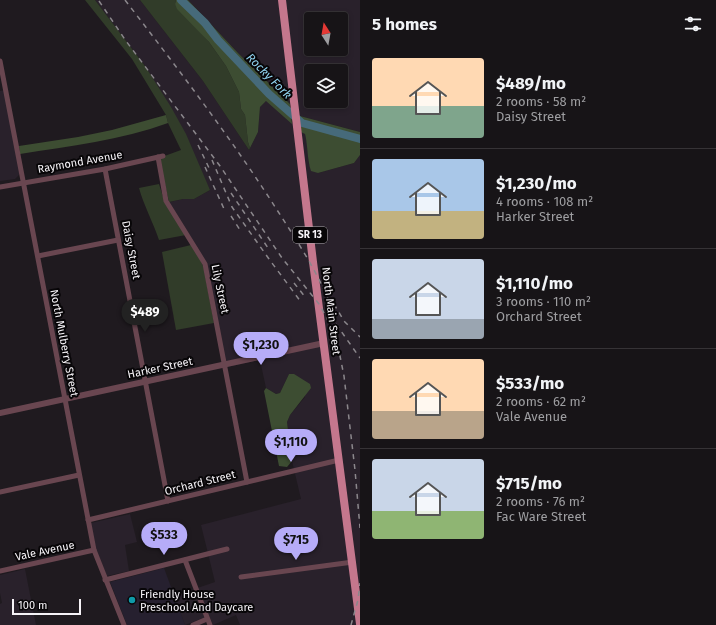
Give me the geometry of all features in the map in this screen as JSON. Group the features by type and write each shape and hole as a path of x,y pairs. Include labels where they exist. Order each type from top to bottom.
{"highway":[{"name":"North Main Street","path":"282,0 360,624"},
{"name":"SR 13","path":"354,572 360,590"}],"street":[{"name":"North Mulberry Street","path":"0,61 94,550 124,625"},
{"name":"Raymond Avenue","path":"0,187 105,168 160,156"},
{"name":"Lily Street","path":"160,156 166,201 205,264 247,482"},
{"name":"Daisy Street","path":"105,168 168,501"},
{"path":"38,256 118,240"},
{"name":"Harker Street","path":"0,413 324,343"},
{"name":"Orchard Street","path":"88,520 339,460"},
{"path":"0,492 79,475"},
{"path":"105,580 227,549"},
{"name":"Vale Avenue","path":"0,571 94,550"},
{"path":"185,560 209,622 193,625"},
{"path":"241,578 353,562"}],"shaded area":[{"path":"95,0 140,0 203,81 249,150 258,132 260,107 267,100 305,134 309,164 318,173 354,163 360,155 360,625 240,625 236,615 213,625 209,616 185,625 174,596 215,582 201,525 301,499 292,461 287,422 290,415 305,397 289,374 280,393 276,394 266,388 260,360 223,368 204,269 201,261 165,203 183,199 194,199 210,190 145,66"},
{"path":"188,0 360,0 360,132 300,116 290,104 239,54"},
{"path":"6,90 20,173 15,179 0,181 0,91"},
{"path":"130,514 137,542 125,545 129,571 107,576 96,550 91,523"},
{"path":"164,568 185,625 127,625 110,582"},
{"path":"25,569 36,625 0,625 0,604 2,603 0,593 0,575"}],"green space":[{"path":"85,0 95,0 145,66 186,134 210,190 194,199 183,199 169,202 159,158 181,150 168,123 166,115 132,59"},
{"path":"140,0 176,0 175,4 209,42 226,66 239,92 241,109 245,115 250,148 249,150 203,81"},
{"path":"176,0 188,0 239,54 290,104 292,124 266,101 260,107 258,132 250,148 245,115 241,109 239,92 226,66 209,42 177,9 175,4"},
{"path":"166,115 168,123 132,134 95,142 20,154 19,146 112,130"},
{"path":"300,116 360,132 360,155 354,163 318,173 311,171 305,134 301,132"},
{"path":"159,184 165,203 186,235 159,240 139,188"},
{"path":"191,245 204,269 214,323 176,330 162,252"},
{"path":"289,374 294,374 310,384 311,388 290,415 287,422 292,461 287,467 279,466 264,391 266,388 276,394 280,393"}],"waterway":[{"name":"Rocky Fork","path":"181,0 205,23 218,40 269,94 302,123 360,139"}],"railway":[{"path":"125,0 218,123 270,199 302,249 323,288 330,304 338,330"},
{"path":"99,1 126,41 220,166 282,258 319,304 330,324 340,356 344,376 360,528"},
{"path":"198,145 210,170"},
{"path":"212,160 232,207 301,302"},
{"path":"205,167 225,211"},
{"path":"231,193 268,248"},
{"path":"231,216 240,230"},
{"path":"294,283 306,298"},
{"path":"334,304 344,321 360,337"},
{"path":"336,324 360,358"},
{"path":"351,625 358,600 360,583"}],"place":[{"name":"Friendly House Preschool And Daycare","path":"132,600"}]}
